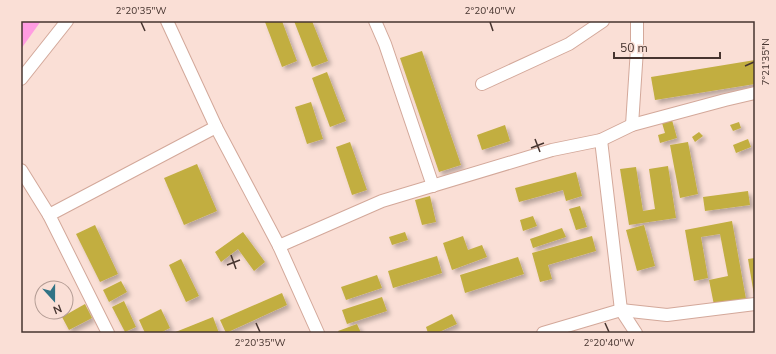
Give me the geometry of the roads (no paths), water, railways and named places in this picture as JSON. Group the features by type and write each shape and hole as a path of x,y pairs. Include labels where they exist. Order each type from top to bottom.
{"street":[{"path":"21,79 67,21"},
{"path":"167,21 216,127 279,246 318,333"},
{"path":"375,21 385,44 433,186"},
{"path":"482,84 569,44 603,21"},
{"path":"632,125 637,49 637,21"},
{"path":"279,246 382,201 552,150 601,140 632,125 755,93"},
{"path":"48,215 216,127"},
{"path":"601,140 621,310 636,333"},
{"path":"21,170 48,215 108,333"},
{"path":"543,333 621,310 667,315 755,304"}]}
